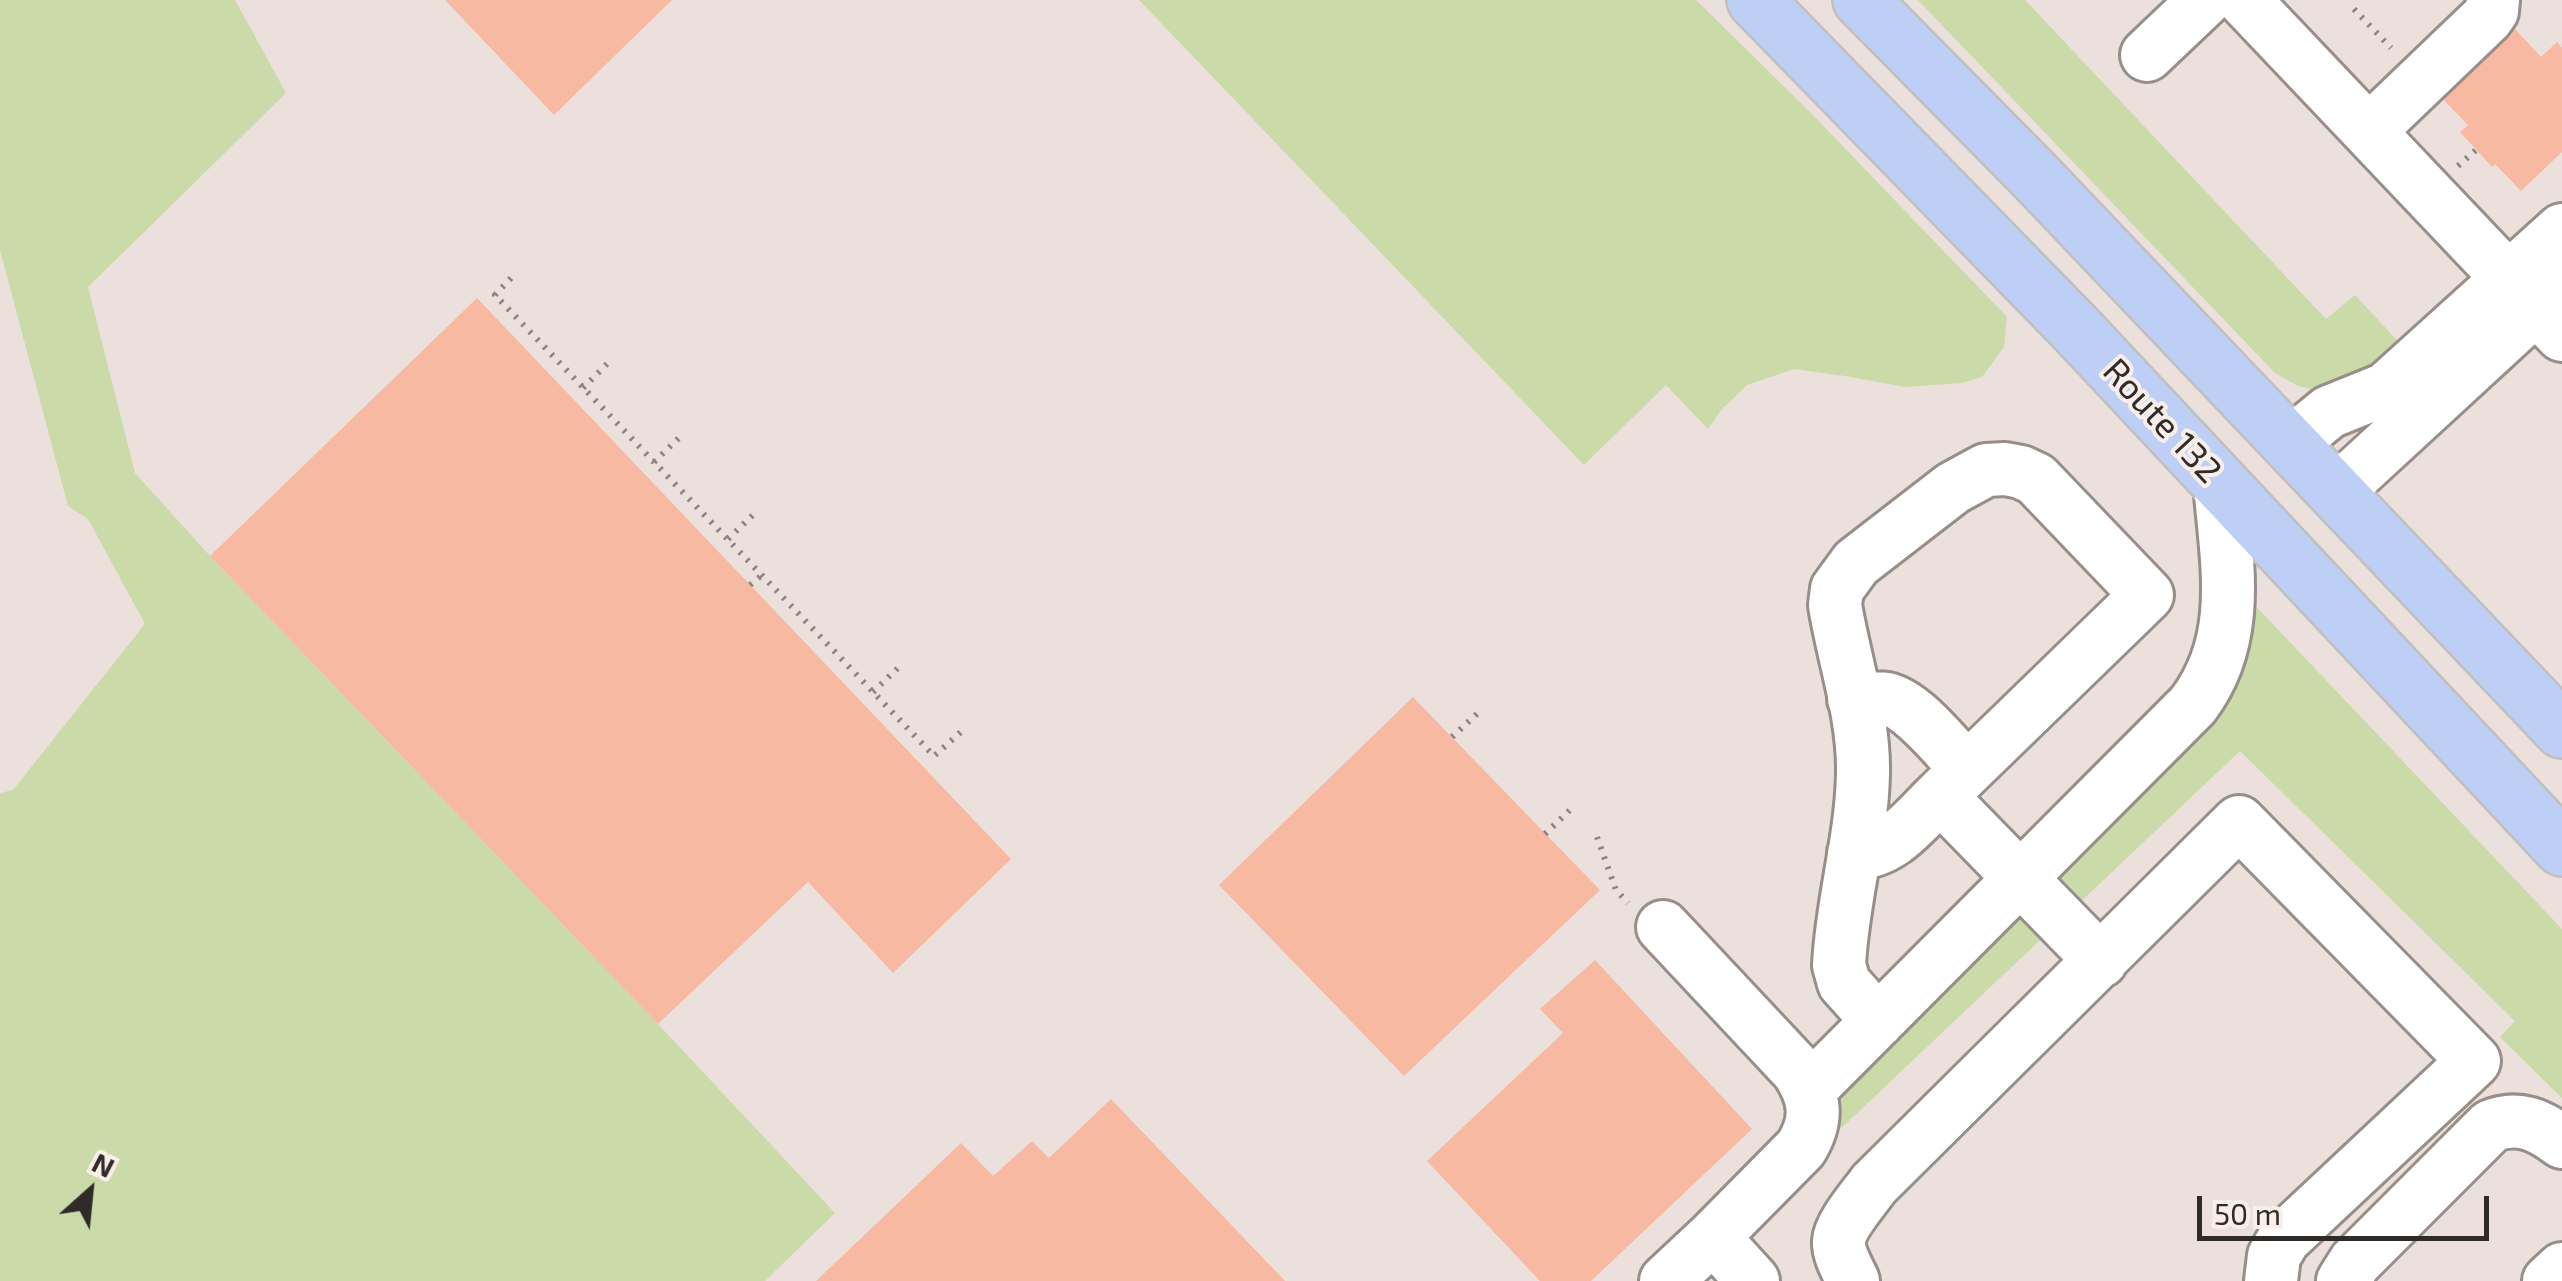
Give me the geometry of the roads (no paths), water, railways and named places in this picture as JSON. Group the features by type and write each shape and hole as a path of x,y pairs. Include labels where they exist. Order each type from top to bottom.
{"highway":[{"name":"Route 132","path":"1755,0 1920,166 2562,848"},
{"path":"1862,0 1978,116 2562,730"}],"lane":[{"path":"2148,55 2206,0"},
{"path":"2244,0 2368,131 2542,301"},
{"path":"2368,131 2487,18 2493,0"},
{"path":"2336,492 2542,301 2562,230"},
{"path":"2290,444 2330,412 2386,389 2542,301"},
{"path":"1854,853 1869,854 1896,839 2148,595 2036,480 2021,472 1986,470 1968,478 1856,564 1837,588 1836,604 1862,734 1863,770 1861,812 1854,853 1839,965 1844,983 1878,1021"},
{"path":"1809,1090 2194,705 2206,688 2216,665 2229,610 2220,483"},
{"path":"1854,699 1888,699 1920,721 1954,783 2020,878 2101,961"},
{"path":"1853,1281 1839,1241 1851,1215 1874,1184 2239,822 2474,1061 2284,1240 2274,1256 2270,1281"},
{"path":"1663,927 1798,1070 1813,1103 1809,1134 1801,1148 1666,1281"},
{"path":"2344,1281 2355,1262 2490,1126 2514,1120 2529,1123 2562,1142"},
{"path":"1714,1237 1753,1281"},
{"path":"2549,1281 2562,1268"}]}
